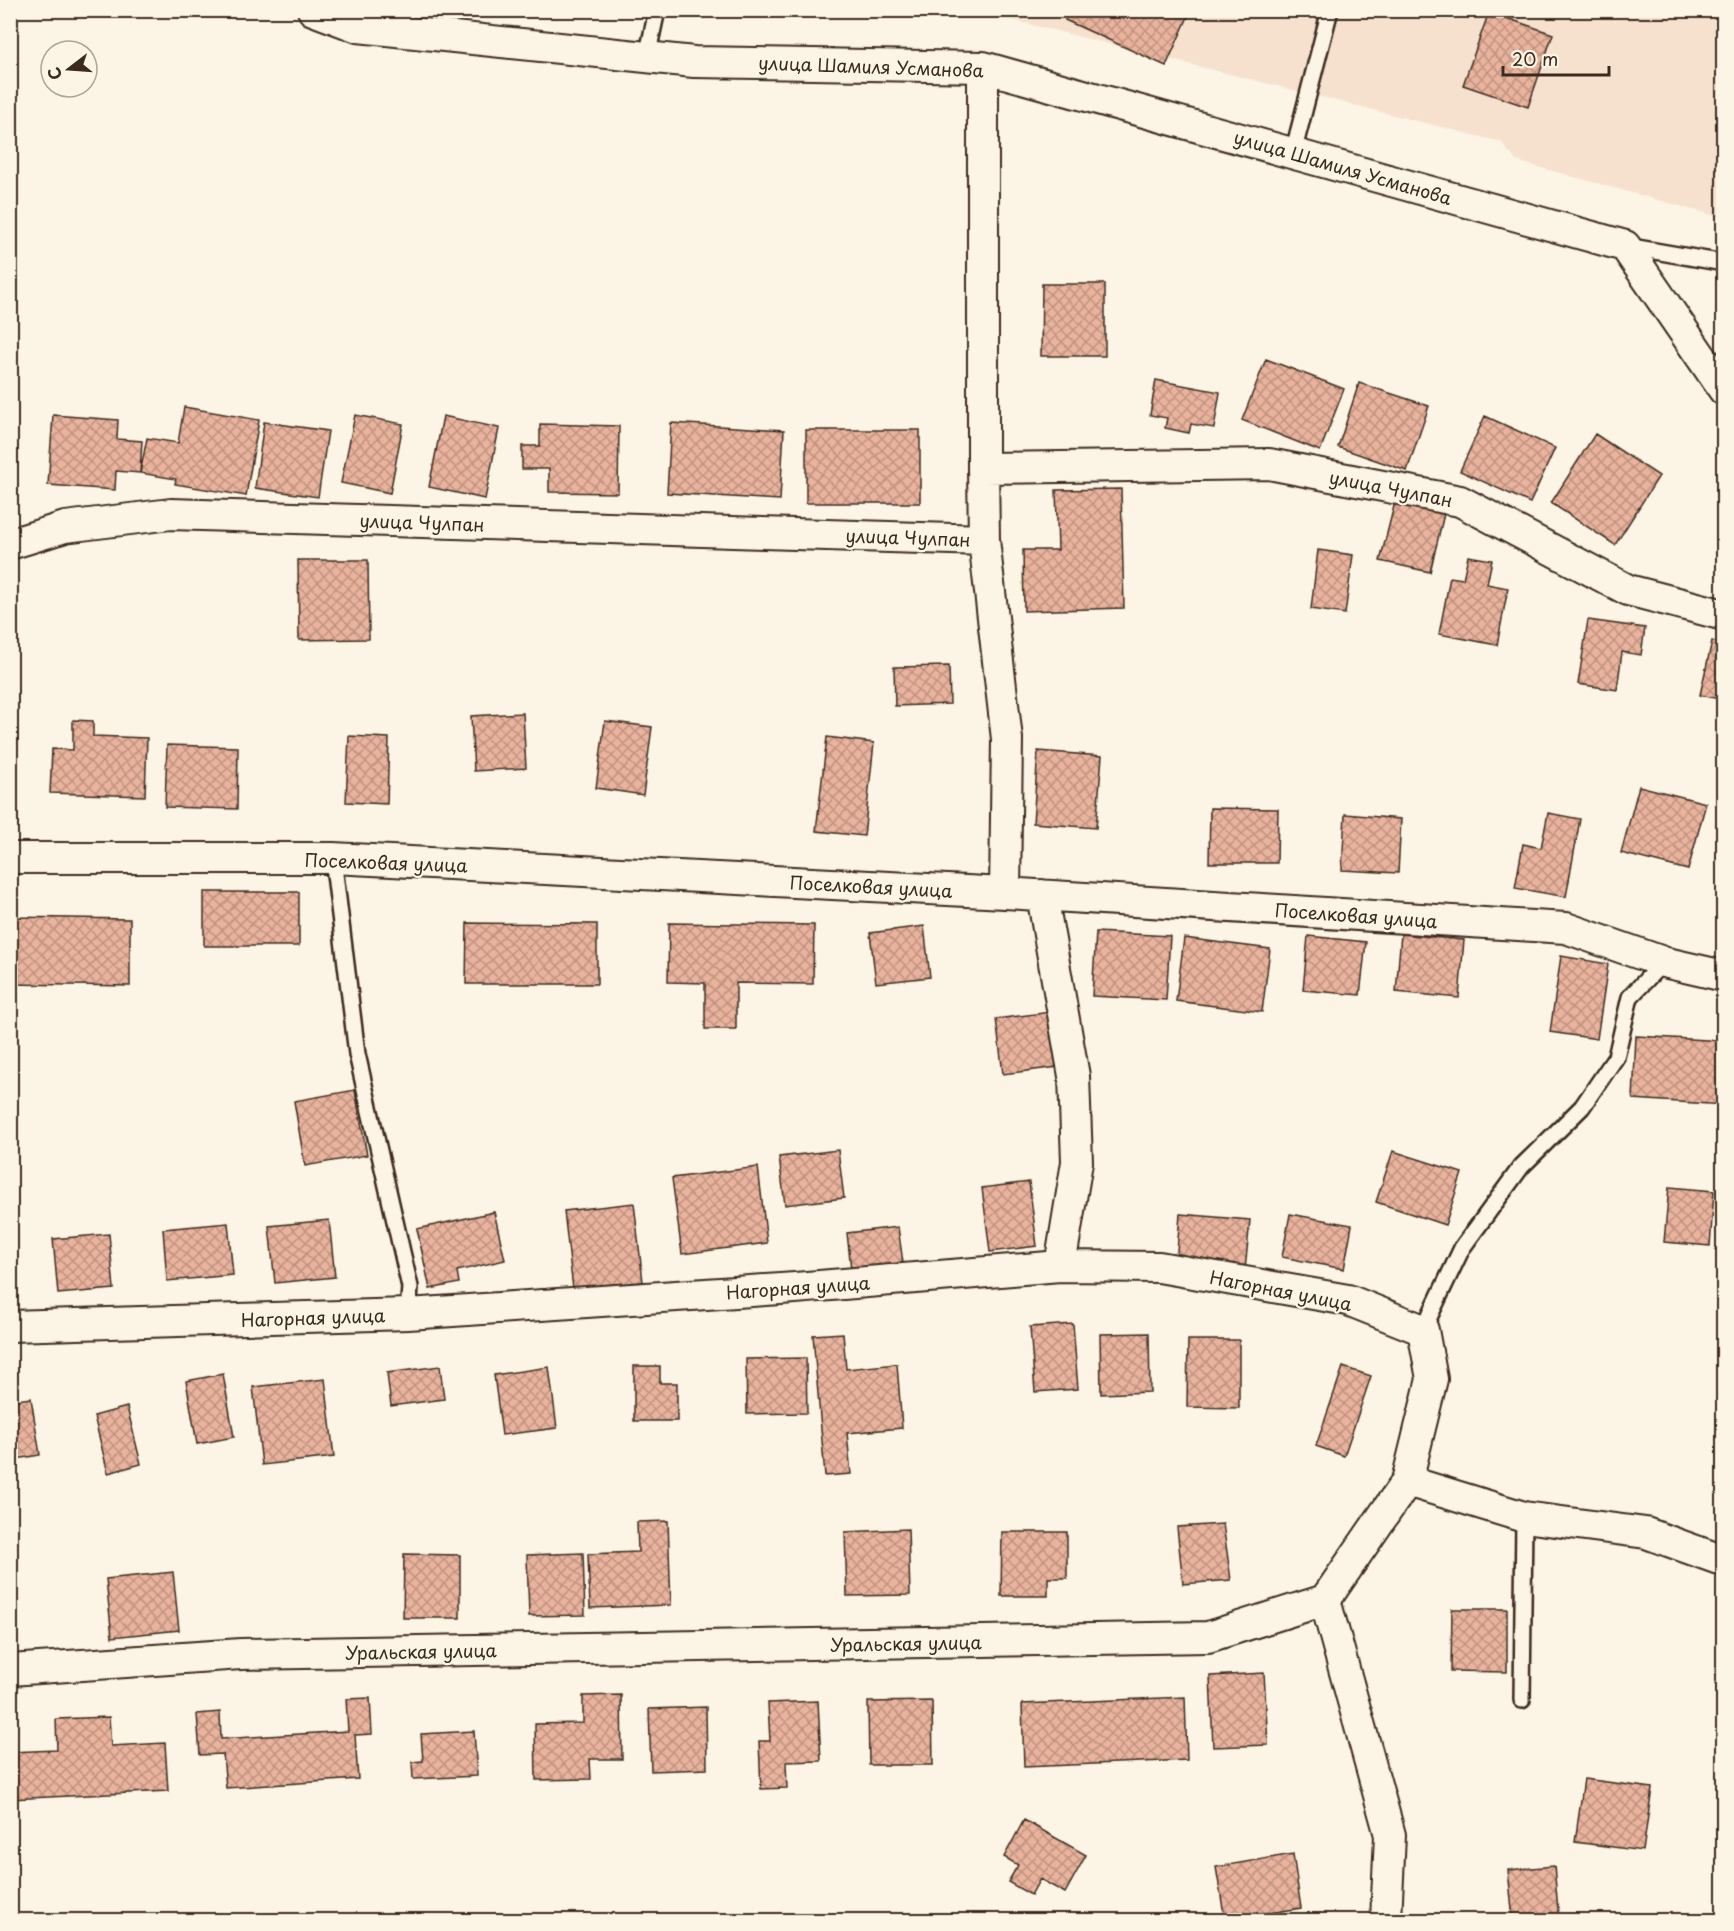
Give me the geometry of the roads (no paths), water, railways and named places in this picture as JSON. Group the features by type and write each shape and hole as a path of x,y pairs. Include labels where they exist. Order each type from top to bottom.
{"street":[{"name":"улица Шамиля Усманова","path":"313,10 358,27 694,62 983,67 1625,246"},
{"path":"983,67 983,468"},
{"path":"1625,246 1724,390"},
{"name":"улица Чулпан","path":"10,544 65,527 171,514 984,540 983,468 1269,464 1460,501 1628,590 1724,615"},
{"path":"984,540 1007,739 1005,893"},
{"name":"Поселковая улица","path":"10,858 333,858 1042,895 1566,928 1664,962 1724,976"},
{"path":"1042,895 1074,1076 1077,1162 1060,1266"},
{"name":"Нагорная улица","path":"10,1326 408,1314 1060,1266 1159,1268 1336,1298 1423,1330"},
{"path":"1386,1920 1390,1835 1325,1600 1407,1481 1431,1379 1423,1330"},
{"path":"1407,1481 1524,1517 1646,1533 1724,1561"},
{"name":"Уральская улица","path":"10,1670 241,1654 1208,1637 1325,1600"}],"lane":[{"path":"647,57 657,10"},
{"path":"1293,153 1330,10"},
{"path":"1625,246 1724,263"},
{"path":"333,858 357,1054 410,1287 408,1314"},
{"path":"1423,1330 1462,1248 1521,1167 1582,1107 1616,1057 1630,997 1664,962"},
{"path":"1522,1700 1524,1517"}]}
